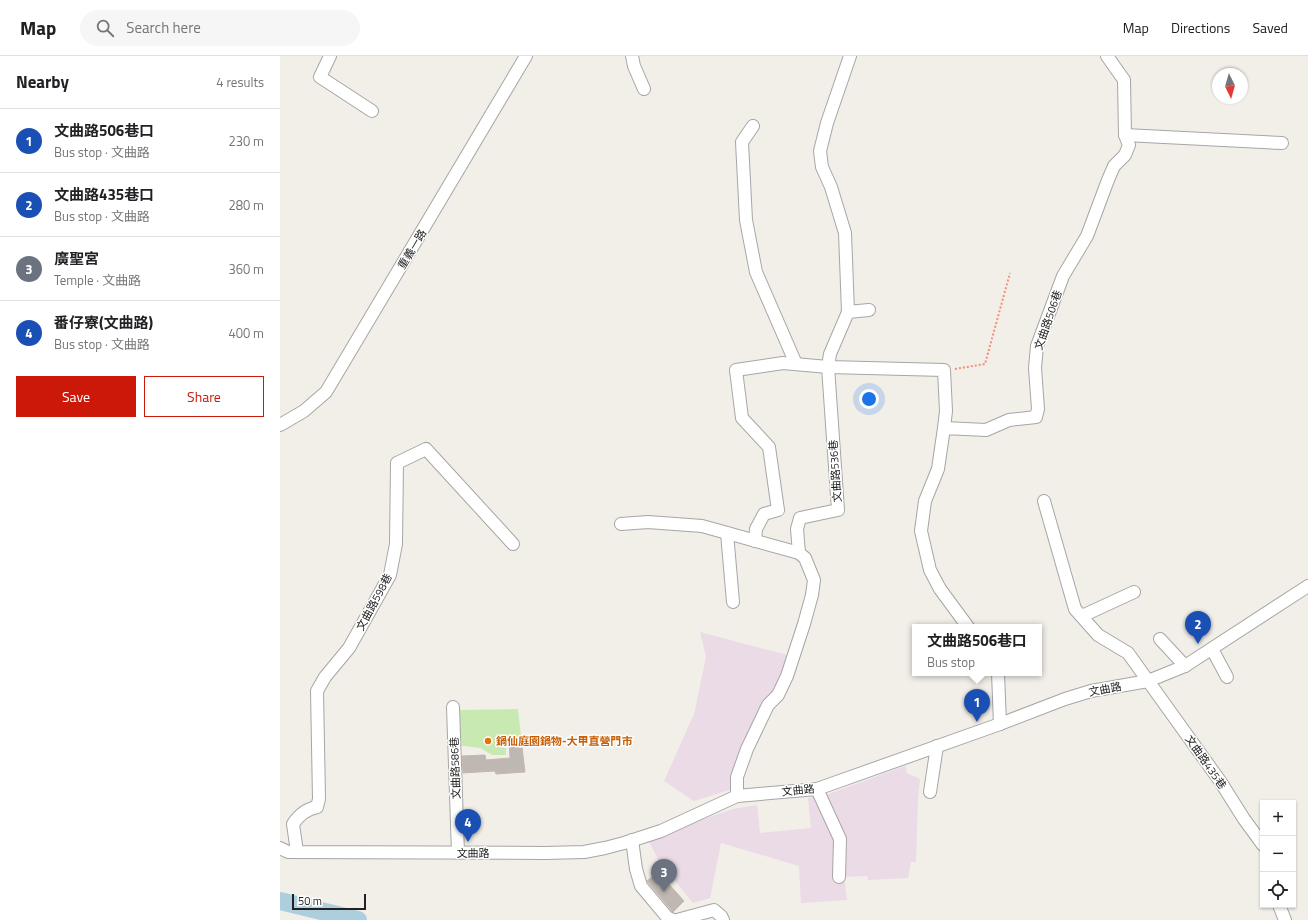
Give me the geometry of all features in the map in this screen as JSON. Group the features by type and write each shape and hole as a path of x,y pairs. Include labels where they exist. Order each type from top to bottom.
{"street":[{"path":"330,56 320,77 372,111"},
{"name":"重義一路","path":"280,425 304,411 326,392 526,56"},
{"path":"632,56 634,66 644,89"},
{"path":"850,56 820,150 822,167 832,187 845,233 848,312 869,310"},
{"path":"1107,56 1124,80 1127,140 1282,143"},
{"path":"753,126 742,142 746,220 756,272 796,364"},
{"name":"文曲路506巷","path":"944,428 986,430 1009,420 1036,417 1038,409 1035,368 1037,346 1063,276 1087,236 1114,166 1125,155 1127,140"},
{"name":"文曲路536巷","path":"737,796 737,777 747,749 768,705 778,695 787,676 812,595 814,580 805,558 799,553 797,529 800,518 838,510 828,367 830,354 848,312"},
{"path":"755,542 756,529 764,514 778,510 769,447 742,418 736,370 783,363 828,367 944,370 946,411 938,469 925,501 920,531 930,570 940,589 966,624"},
{"name":"文曲路598巷","path":"297,852 293,824 297,817 309,808 317,807 319,799 317,691 325,677 349,648 390,575 396,544 397,463 426,449 513,544"},
{"path":"1044,501 1079,613 1134,592"},
{"path":"621,524 648,522 702,526 755,542 799,553"},
{"path":"727,533 733,602"},
{"name":"文曲路","path":"280,848 288,852 458,853 584,852 605,848 661,831 737,796 817,789 1000,724 1065,699 1091,691 1148,681 1185,666 1308,586"},
{"name":"文曲路435巷","path":"1061,592 1098,635 1128,653 1220,781 1260,841"},
{"path":"1160,638 1185,666"},
{"path":"1212,649 1227,677"},
{"path":"998,676 1000,724"},
{"name":"文曲路586巷","path":"453,708 458,853"},
{"path":"930,792 937,746"},
{"path":"817,789 840,839 839,877"},
{"path":"632,840 636,869 642,886 667,917 673,920"},
{"path":"1280,908 1285,920"},
{"path":"677,920 714,910 723,920"}],"path":[{"path":"944,370 985,364 1010,273"}],"shaded area":[{"path":"700,632 791,656 769,701 736,788 694,801 664,781 694,714 706,657"},
{"path":"905,766 907,773 920,779 916,862 911,862 908,878 868,880 867,876 844,877 847,900 801,903 799,866 721,843 710,898 693,903 659,861 647,838 733,809 757,805 760,833 811,828 808,798 820,797"}],"green space":[{"path":"518,709 521,737 506,739 506,755 492,755 480,748 457,745 456,710"}],"building":[{"path":"521,739 525,772 496,774 495,771 463,773 462,756 485,755 486,760 510,758 509,740"},
{"path":"658,872 684,901 673,912 647,881"}],"waterway":[{"path":"280,901 358,920"}],"place":[{"name":"文曲路435巷口","path":"1198,644"},
{"name":"文曲路506巷口","path":"977,722"},
{"name":"鍋仙庭園鍋物-大甲直營門市","path":"488,741"},
{"name":"番仔寮(文曲路)","path":"468,842"},
{"name":"廣聖宮","path":"664,892"}]}
